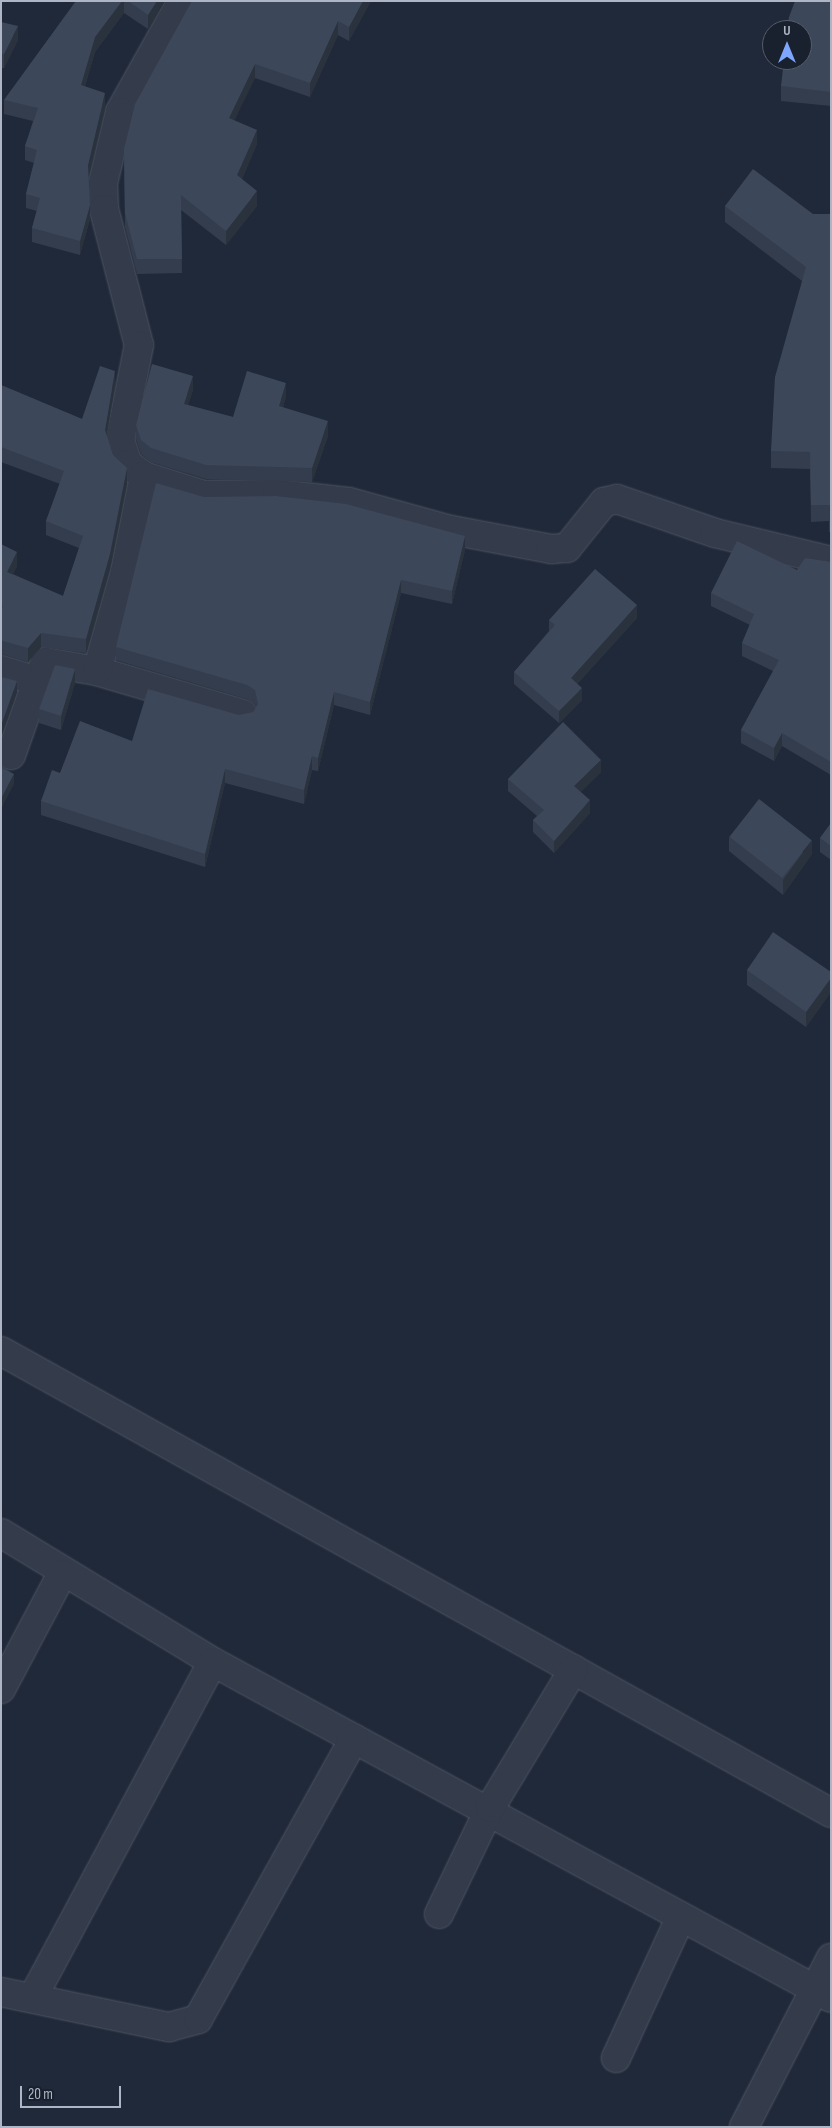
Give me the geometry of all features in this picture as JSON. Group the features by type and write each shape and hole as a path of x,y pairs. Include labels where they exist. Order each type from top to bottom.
{"street":[{"path":"182,1 120,112 103,183 104,209 140,345 120,447 123,458 144,476 204,495 277,494 349,502 451,530 551,549 567,548 604,502 617,499 715,533 831,561"},
{"path":"97,671 126,572 144,476"},
{"path":"11,755 45,662 97,671 243,714"},
{"path":"1,670 37,681"},
{"path":"4,1359 574,1669 831,1813"},
{"path":"1,1532 62,1574 213,1662 490,1808 681,1917 823,1993"},
{"path":"1,1689 62,1574"},
{"path":"33,1997 213,1662"},
{"path":"439,1914 490,1808 574,1669"},
{"path":"1,1992 33,1997 169,2027 198,2019 354,1738"},
{"path":"616,2058 681,1917"},
{"path":"744,2127 823,1993 831,1958"}],"building":[{"path":"76,1 122,1 95,37 81,85 105,93 88,165 90,205 80,241 32,228 40,198 26,194 37,150 25,146 38,108 4,100"},
{"path":"128,1 157,1 148,15"},
{"path":"192,1 363,1 349,27 338,21 310,83 255,64 229,118 257,130 237,175 257,191 226,231 181,195 182,259 137,259 125,213 124,149 135,104"},
{"path":"795,1 831,1 831,92 781,86 783,70 812,70 812,20 789,20"},
{"path":"1,22 18,26 4,54 1,53"},
{"path":"753,169 813,214 831,214 831,505 811,505 810,452 771,451 775,377 806,267 725,206"},
{"path":"152,364 193,376 184,404 233,417 247,371 286,383 279,406 328,421 312,468 206,465 151,448 141,440 136,425"},
{"path":"100,366 115,371 105,430 113,455 127,468 110,554 86,639 41,633 28,648 3,641 1,640 1,610 3,606 1,605 1,544 17,552 7,572 63,596 83,536 46,521 64,471 1,447 1,385 82,419"},
{"path":"156,483 204,497 276,496 346,504 465,536 452,591 401,580 370,702 334,692 318,758 312,756 304,790 225,769 205,854 41,801 52,770 60,773 80,721 132,741 148,689 239,715 253,712 258,704 255,690 247,685 116,647"},
{"path":"737,541 797,570 805,558 831,562 831,762 782,733 774,748 741,730 779,660 742,643 754,614 711,593"},
{"path":"595,569 637,605 571,678 582,688 559,711 514,672 555,625 549,620"},
{"path":"55,665 75,669 61,716 39,709"},
{"path":"1,677 17,681 1,726"},
{"path":"563,722 601,760 574,786 590,800 554,841 533,820 544,810 508,779"},
{"path":"1,767 14,774 1,799"},
{"path":"759,799 812,840 782,878 729,837"},
{"path":"831,823 831,846 820,838"},
{"path":"773,932 831,972 831,978 806,1012 747,970"}]}
